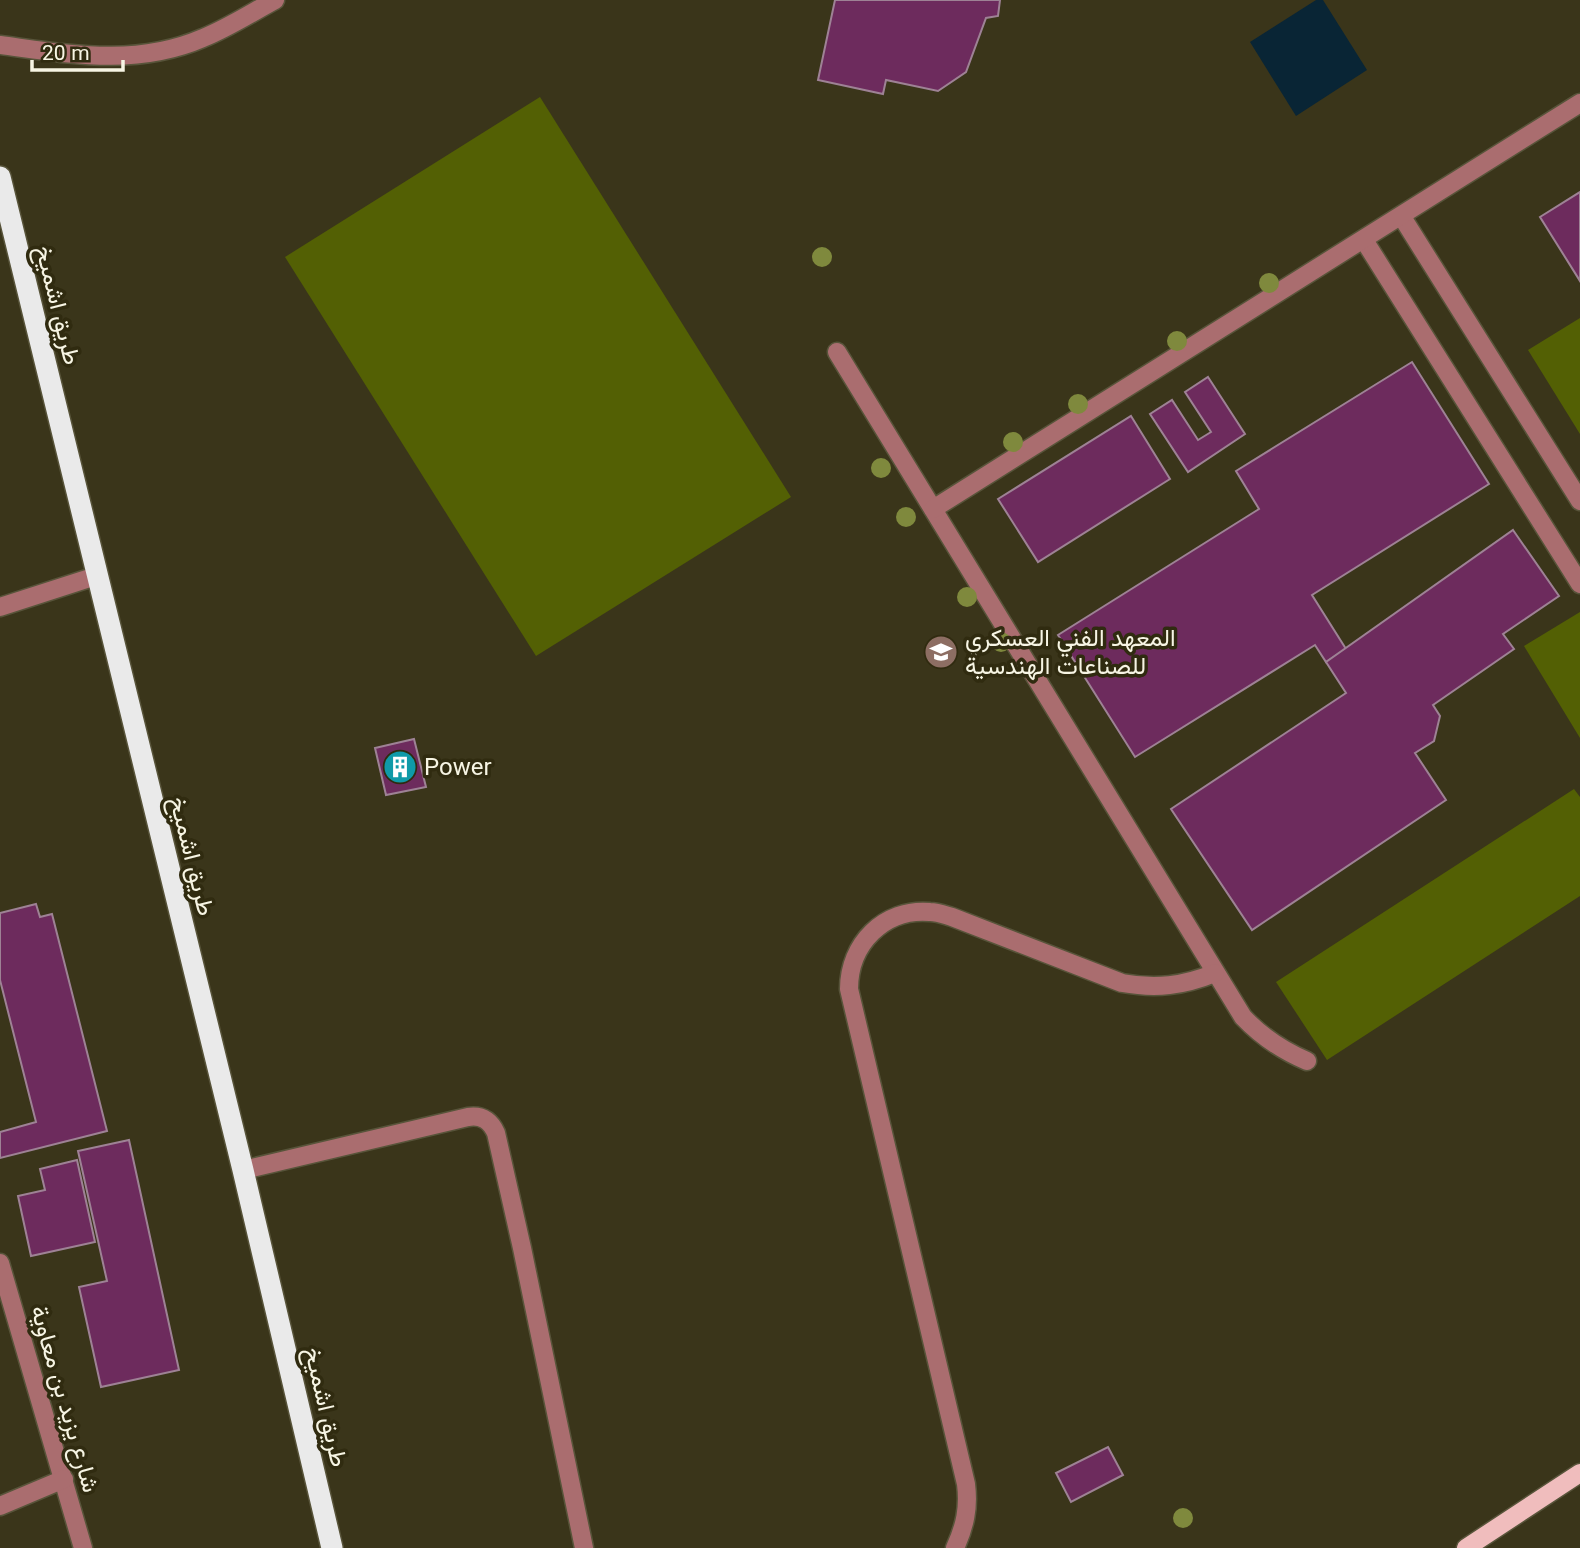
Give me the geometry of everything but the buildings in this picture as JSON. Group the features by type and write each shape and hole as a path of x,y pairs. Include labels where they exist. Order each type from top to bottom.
{"highway":[{"name":"طريق اشميخ","path":"0,177 243,1170 332,1548"}],"main road":[{"path":"1466,1548 1580,1473"}],"street":[{"path":"0,45 95,57 151,53 203,38 275,0"},
{"path":"933,509 1580,103"},
{"path":"1402,217 1580,501"},
{"path":"1364,240 1580,584"},
{"path":"837,352 1243,1017 1261,1036 1307,1061"},
{"path":"0,607 96,576"},
{"path":"955,1548 967,1517 966,1484 849,989 849,970 857,949 871,932 889,920 909,913 931,912 952,917 1122,983 1170,987 1215,973"},
{"path":"243,1170 468,1117 481,1117 491,1123 496,1133 522,1248 584,1548"},
{"name":"شارع يزيد بن معاوية","path":"0,1263 83,1548"},
{"path":"0,1506 64,1479"}],"green space":[{"path":"540,97 791,497 536,656 285,257"},
{"path":"1580,318 1580,434 1528,350"},
{"path":"1580,612 1580,738 1524,646"},
{"path":"1574,789 1580,797 1580,896 1327,1060 1276,982"}],"water":[{"path":"1316,0 1323,0 1367,70 1296,116 1250,42"}],"place":[{"name":"المعهد الفني العسكري للصناعات الهندسية","path":"941,652"},
{"name":"Power","path":"400,767"}]}
